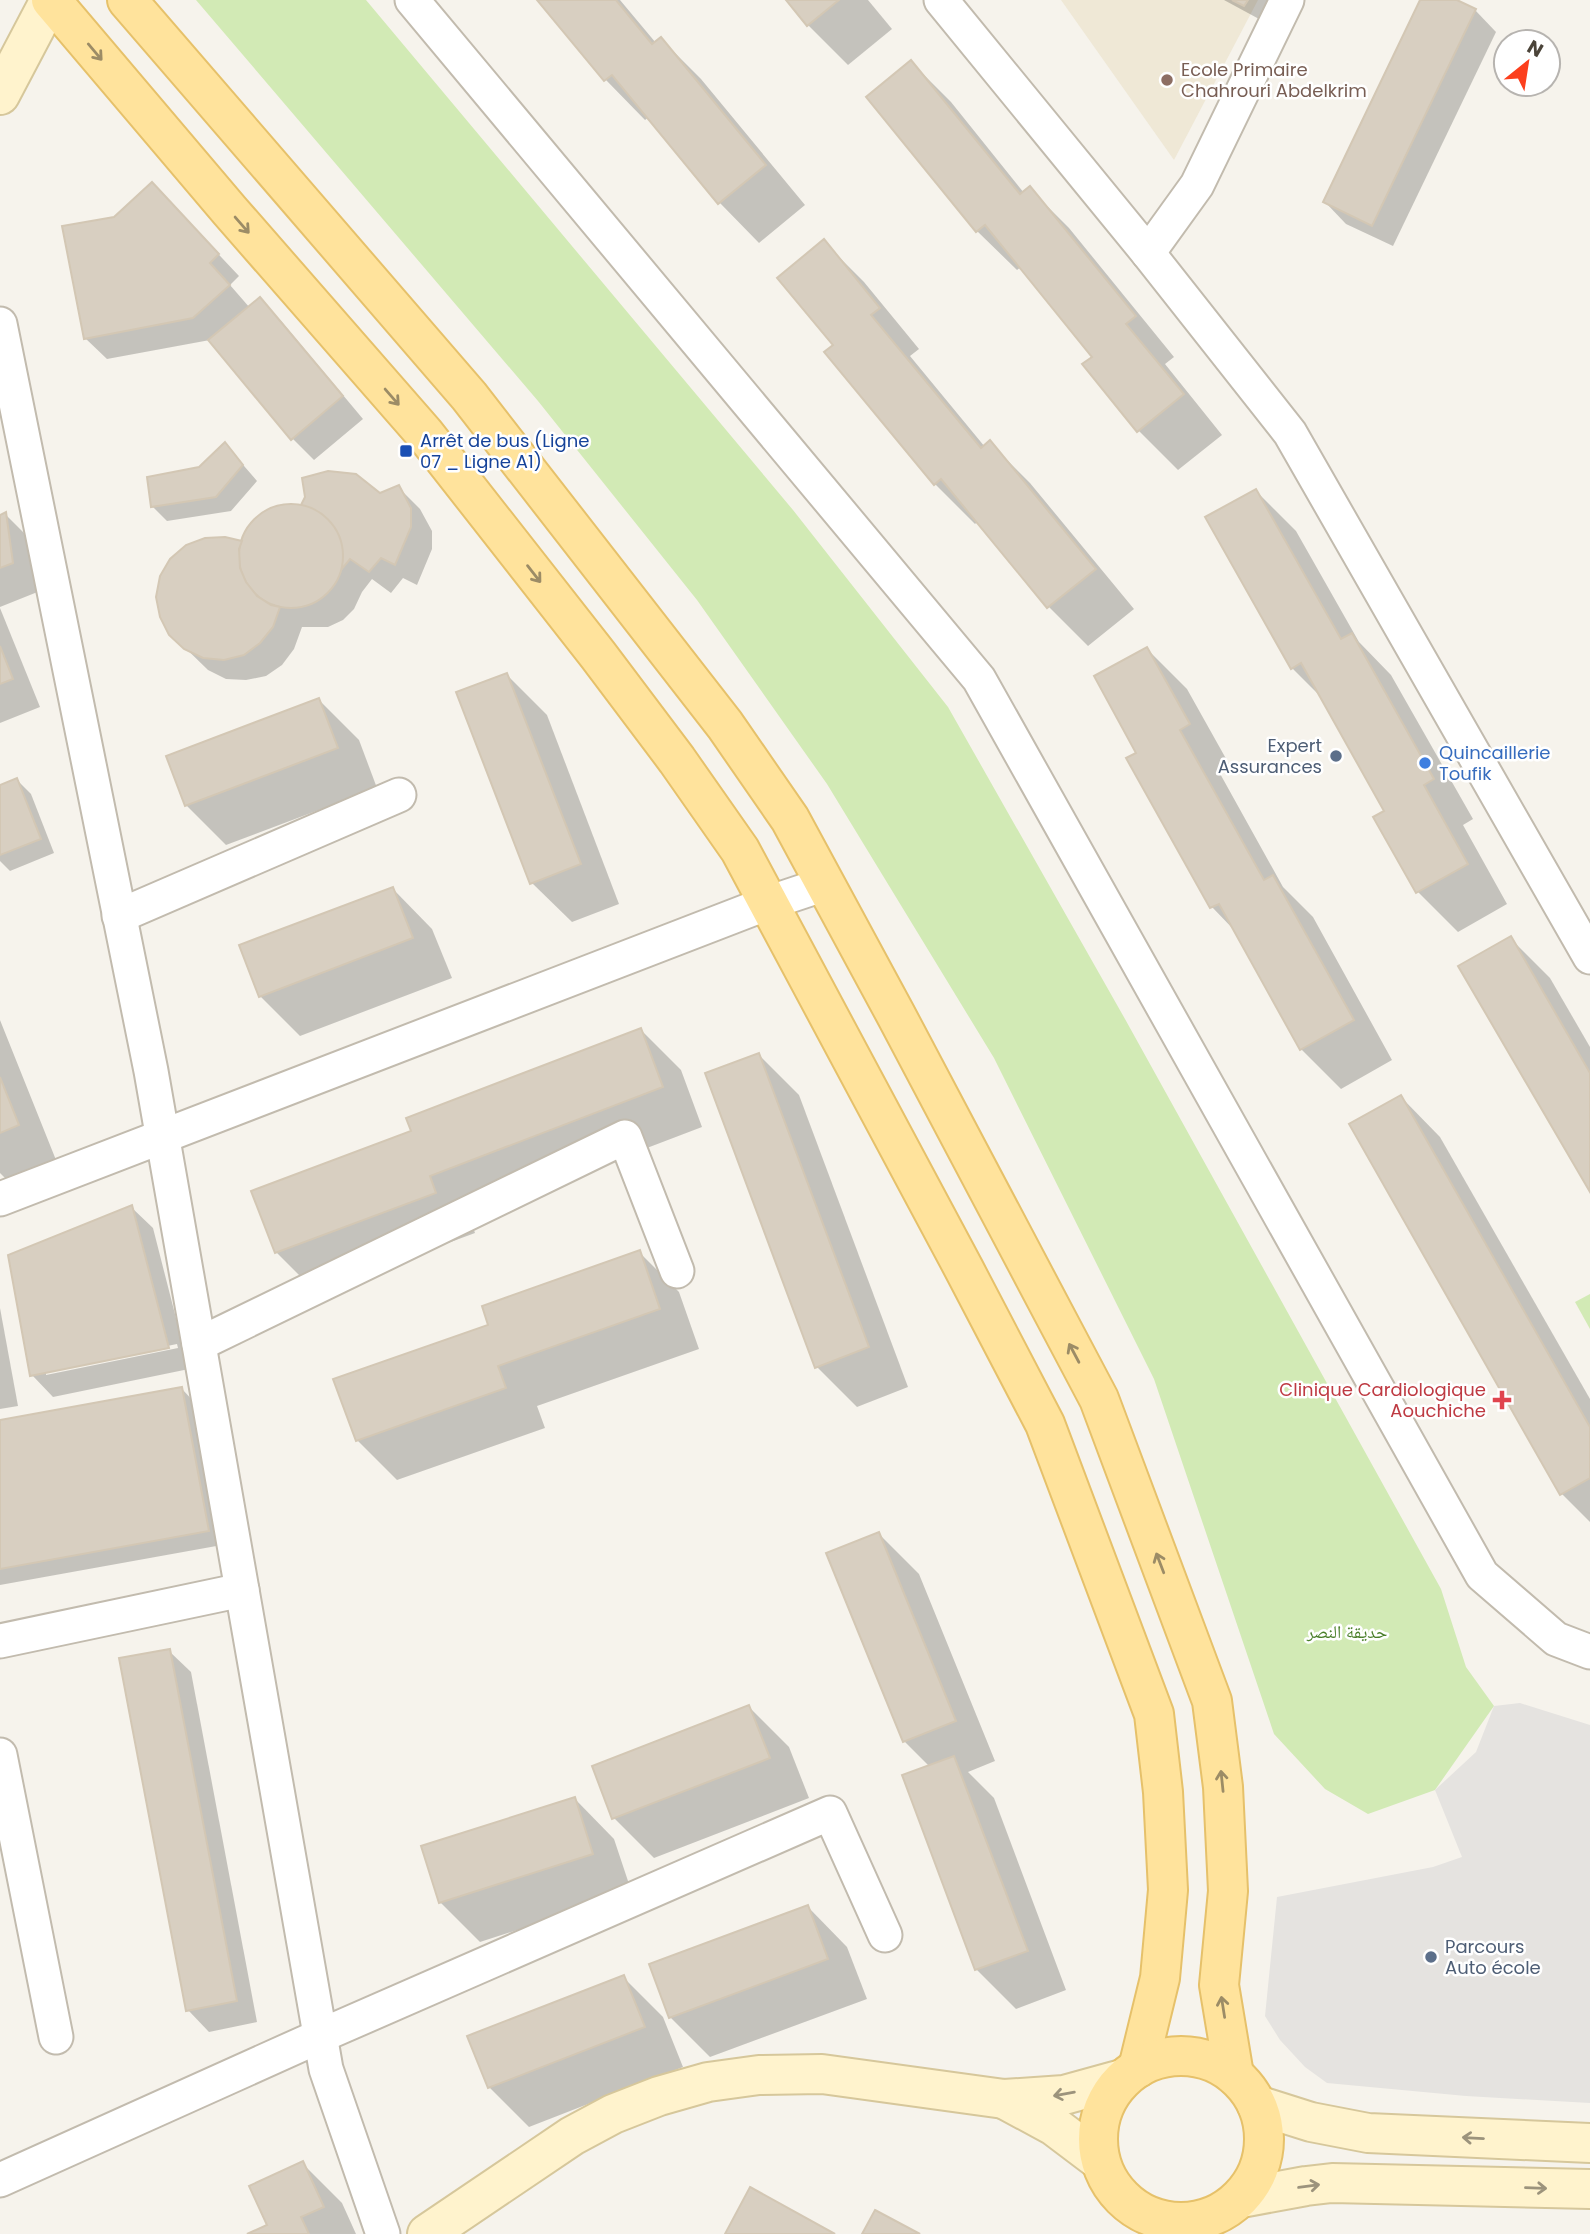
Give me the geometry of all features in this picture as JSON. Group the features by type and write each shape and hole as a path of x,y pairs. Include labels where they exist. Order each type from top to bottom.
{"main road":[{"path":"50,0 424,433 598,655 740,850 1045,1424 1154,1714 1163,1792 1168,1890 1160,1978 1130,2073"},
{"path":"127,0 469,396 725,725 790,819 825,884 1099,1399 1212,1701 1223,1787 1228,1891 1219,1985 1234,2075"},
{"path":"1101,2166 1117,2193 1137,2211 1161,2221 1186,2223 1219,2217 1256,2178 1264,2154 1264,2129 1257,2105 1247,2088 1234,2075 1217,2064 1197,2057 1156,2059 1130,2073 1109,2096 1100,2116 1097,2138 1101,2166 1120,2234"}],"street":[{"path":"0,95 50,0"},
{"path":"412,0 979,679 1482,1575 1556,1639 1590,1652"},
{"path":"941,0 1148,253 1290,433 1590,957"},
{"path":"1148,253 1197,185 1287,0"},
{"path":"0,324 162,1137 326,2068 383,2234"},
{"path":"119,916 399,795"},
{"path":"0,1199 768,903 825,884"},
{"path":"199,1344 625,1137 677,1271"},
{"path":"0,1641 242,1590"},
{"path":"0,1755 56,2037"},
{"path":"0,2180 320,2036 830,1813 885,1936"},
{"path":"427,2234 572,2136 603,2119 659,2096 708,2082 760,2075 822,2074 1004,2099 1064,2095 1130,2073"},
{"path":"1004,2099 1054,2126 1101,2166"},
{"path":"1257,2105 1311,2122 1368,2133 1590,2143"},
{"path":"1219,2217 1306,2186 1332,2183 1590,2189"}],"shaded area":[{"name":"Ecole Primaire Chahrouri Abdelkrim","path":"1061,0 1258,0 1174,160"},
{"name":"Parcours Auto école","path":"1520,1703 1590,1725 1590,2103 1466,2096 1327,2083 1305,2067 1280,2040 1265,2016 1277,1897 1433,1867 1462,1857 1435,1790 1476,1752 1494,1706"}],"green space":[{"name":"حديقة النصر","path":"196,0 366,0 793,510 948,707 1125,1019 1441,1589 1466,1667 1494,1706 1435,1790 1368,1814 1325,1789 1274,1734 1154,1379 994,1058 827,784 697,600 538,401"},
{"path":"1590,1294 1590,1329 1575,1302"}],"building":[{"path":"537,0 616,0 652,44 661,37 766,165 718,204 612,75 604,81"},
{"path":"786,0 839,0 807,26"},
{"path":"1232,0 1248,0 1244,6"},
{"path":"1420,0 1457,0 1476,9 1372,226 1323,202"},
{"path":"911,60 1020,194 1030,186 1136,316 1126,324 1184,394 1137,432 1082,364 1092,357 985,225 976,232 866,97"},
{"path":"152,182 219,254 210,263 230,285 193,318 84,339 62,226 114,217"},
{"path":"824,239 880,308 871,315 981,448 990,440 1096,569 1047,608 941,479 934,485 824,352 833,345 777,278"},
{"path":"260,297 343,396 291,440 208,340"},
{"path":"225,442 243,465 216,497 151,507 147,477 199,467"},
{"path":"328,471 356,474 380,493 399,485 411,508 411,527 395,565 381,558 369,572 350,559 341,570 341,548 330,523 317,512 301,505 305,497 302,478"},
{"path":"1256,489 1341,639 1352,633 1434,779 1424,785 1468,864 1416,893 1373,817 1384,811 1301,663 1291,669 1205,517"},
{"path":"291,504 311,508 334,527 339,536 343,556 339,576 320,599 311,604 291,608 271,604 248,585 243,576 239,556 243,536 262,513 271,508"},
{"path":"6,512 13,563 0,568 0,515"},
{"path":"225,537 242,541 239,549 240,568 246,582 257,596 280,607 273,627 260,643 244,655 224,660 203,658 184,649 169,635 160,617 156,597 160,576 170,559 186,545 205,538"},
{"path":"0,646 13,679 0,684"},
{"path":"1147,647 1190,724 1180,730 1264,880 1273,875 1354,1020 1300,1050 1219,904 1210,908 1126,758 1136,753 1094,676"},
{"path":"507,673 581,864 530,884 456,692"},
{"path":"319,698 338,748 185,806 166,756"},
{"path":"17,778 41,839 0,855 0,785"},
{"path":"393,887 413,938 259,997 239,945"},
{"path":"1511,936 1590,1073 1590,1192 1458,966"},
{"path":"641,1028 663,1087 430,1176 436,1193 275,1253 251,1191 411,1131 406,1118"},
{"path":"759,1053 869,1347 815,1368 705,1073"},
{"path":"0,1077 19,1125 0,1133"},
{"path":"1401,1095 1590,1427 1590,1478 1560,1495 1349,1124"},
{"path":"132,1205 169,1348 30,1376 8,1255"},
{"path":"640,1250 660,1309 498,1366 506,1388 356,1441 333,1379 488,1325 482,1306"},
{"path":"182,1387 209,1531 0,1569 0,1420"},
{"path":"879,1532 956,1721 903,1742 826,1553"},
{"path":"170,1649 237,2001 186,2011 119,1658"},
{"path":"749,1705 770,1758 612,1819 592,1766"},
{"path":"954,1756 1028,1951 975,1970 902,1775"},
{"path":"575,1797 593,1854 439,1903 421,1846"},
{"path":"808,1905 828,1959 669,2018 649,1964"},
{"path":"624,1975 645,2027 488,2088 467,2036"},
{"path":"303,2161 324,2207 301,2217 309,2234 247,2234 267,2225 249,2186"},
{"path":"750,2187 835,2234 725,2234"},
{"path":"875,2210 920,2234 862,2234"}],"place":[{"name":"Ecole Primaire Chahrouri Abdelkrim","path":"1167,80"},
{"name":"Arrêt de bus (Ligne 07 _ Ligne A1)","path":"406,451"},
{"name":"Expert Assurances","path":"1336,756"},
{"name":"Quincaillerie Toufik","path":"1425,763"},
{"name":"Clinique Cardiologique Aouchiche","path":"1502,1400"},
{"name":"Parcours Auto école","path":"1431,1957"}]}
